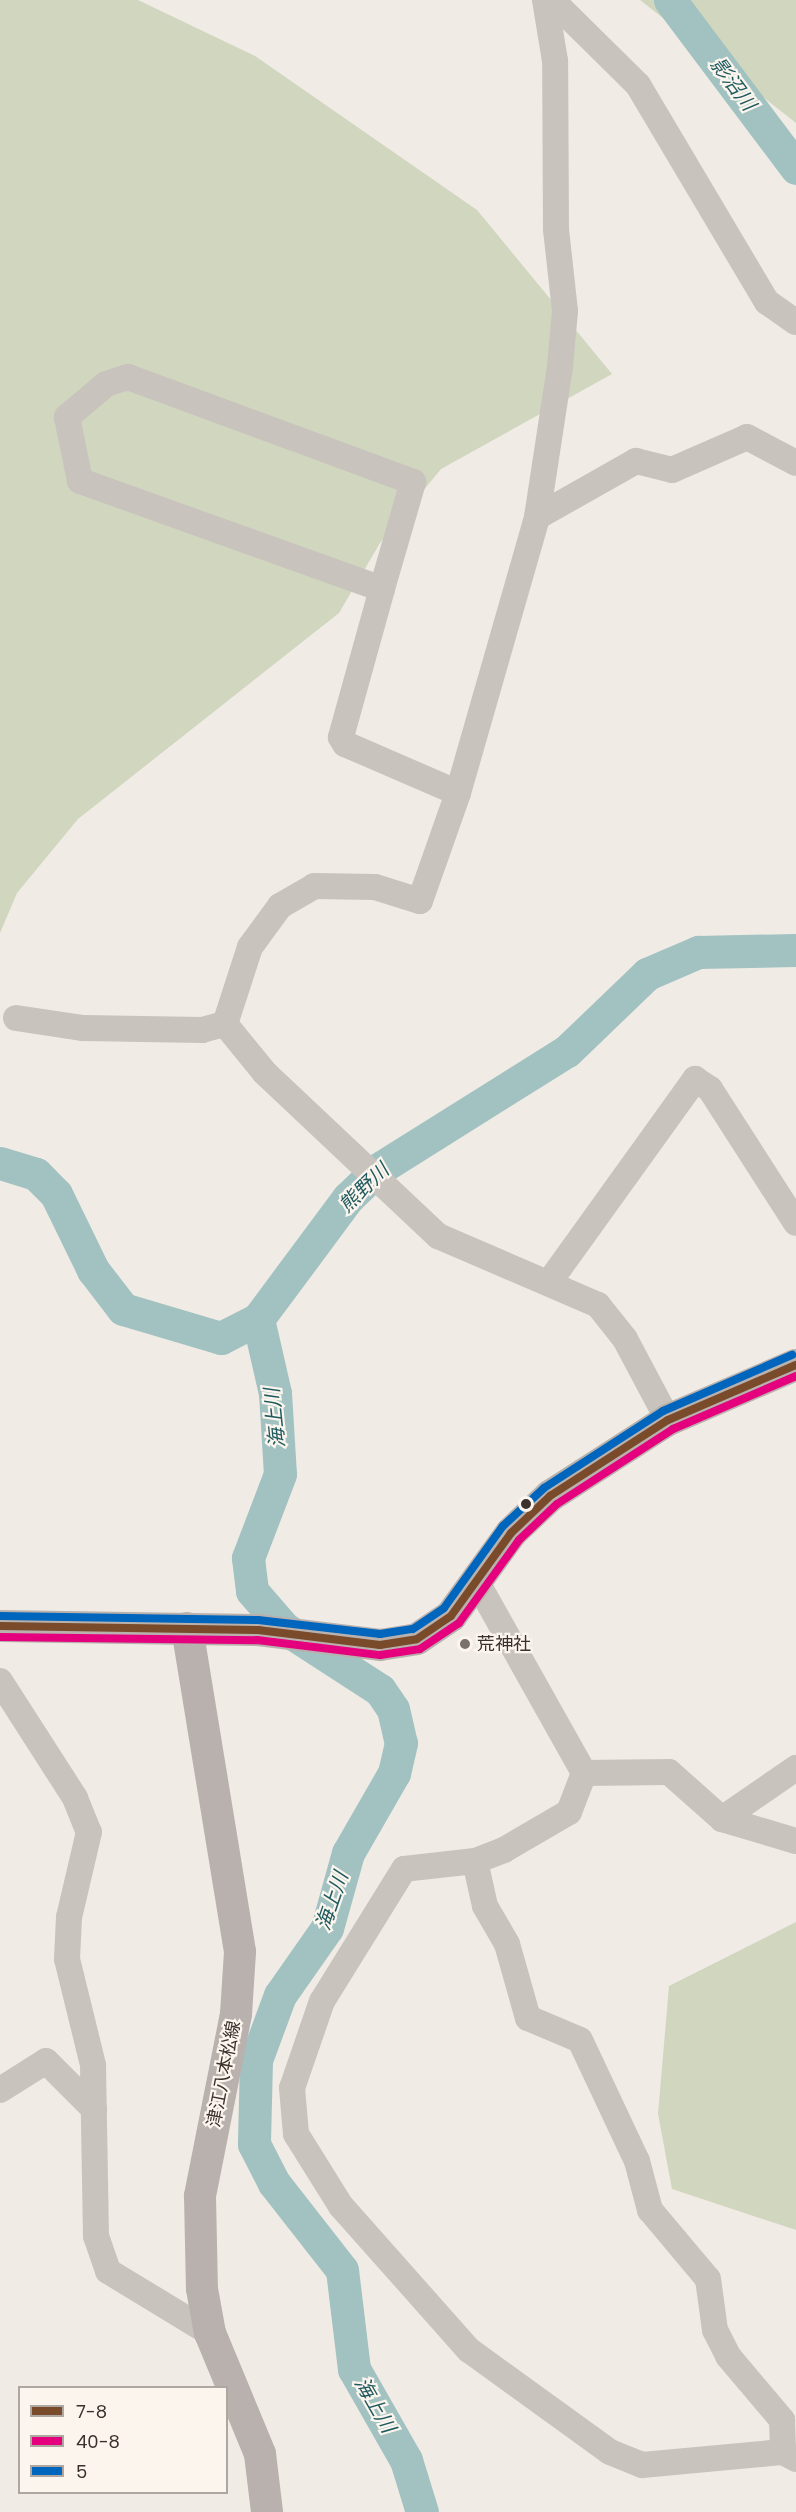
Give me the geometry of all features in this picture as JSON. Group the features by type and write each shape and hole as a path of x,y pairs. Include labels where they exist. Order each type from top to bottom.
{"main road":[{"path":"0,1626 258,1630 380,1645 417,1639 451,1616 478,1584 511,1533 550,1496 668,1420 796,1365"},
{"name":"津江八本松線","path":"187,1628 240,1952 236,2014 200,2196 198,2242 210,2333 260,2454 267,2512"}],"street":[{"path":"225,1024 250,947 280,906 314,886 375,887 420,901 458,793 537,517 565,311 556,229 555,61 545,0"},
{"path":"552,0 638,86 767,302 796,322"},
{"path":"382,589 80,482 67,417 106,384 128,377 413,483 341,736 345,744 458,793"},
{"path":"537,517 636,461 672,470 747,437 796,463"},
{"path":"16,1018 83,1029 202,1030 225,1024"},
{"path":"225,1024 265,1073 438,1236 550,1281 598,1305 625,1339 668,1420"},
{"path":"550,1281 695,1079 710,1089 796,1223"},
{"path":"478,1584 584,1773"},
{"path":"0,1681 75,1798 89,1832 69,1917 67,1959 93,2065 96,2236 108,2271 210,2333"},
{"path":"722,1819 796,1768"},
{"path":"584,1773 669,1772 722,1819 796,1841"},
{"path":"476,1861 485,1906 507,1944 528,2018 580,2040 637,2161 650,2210 708,2279 715,2330 728,2356 782,2420 790,2456 642,2465 609,2452 469,2350 340,2206 304,2151 296,2134 292,2088 322,2001 404,1869 476,1861 568,1812 584,1773"},
{"path":"0,2090 46,2061 94,2109"}],"green space":[{"path":"0,0 138,0 255,56 477,210 612,374 441,469 380,543 339,613 78,819 17,893 0,933"},
{"path":"640,0 796,0 796,123"},
{"path":"796,1922 796,2230 672,2189 658,2114 669,1986"}],"waterway":[{"name":"影沼川","path":"670,0 796,168"},
{"name":"熊野川","path":"0,1163 36,1174 56,1194 93,1270 123,1309 221,1338 258,1319 348,1198 377,1170 567,1051 647,974 698,952 796,950"},
{"name":"海上川","path":"258,1319 275,1393 280,1474 248,1558 252,1591 284,1628 380,1690 393,1709 401,1743 394,1773 348,1853 327,1928 280,1995 256,2060 254,2144 274,2183 342,2270 354,2369 406,2460 422,2512"}],"transit line":[{"name":"5","path":"0,1616 258,1620 380,1634 413,1629 444,1608 503,1526 544,1488 663,1411 792,1355"},
{"name":"7-8","path":"0,1626 258,1630 380,1645 417,1639 451,1616 511,1533 550,1496 668,1420 796,1365"},
{"name":"40-8","path":"0,1637 257,1640 380,1655 420,1649 459,1623 519,1540 557,1504 673,1429 796,1376"}],"place":[{"name":"荒神社","path":"465,1644"}]}
